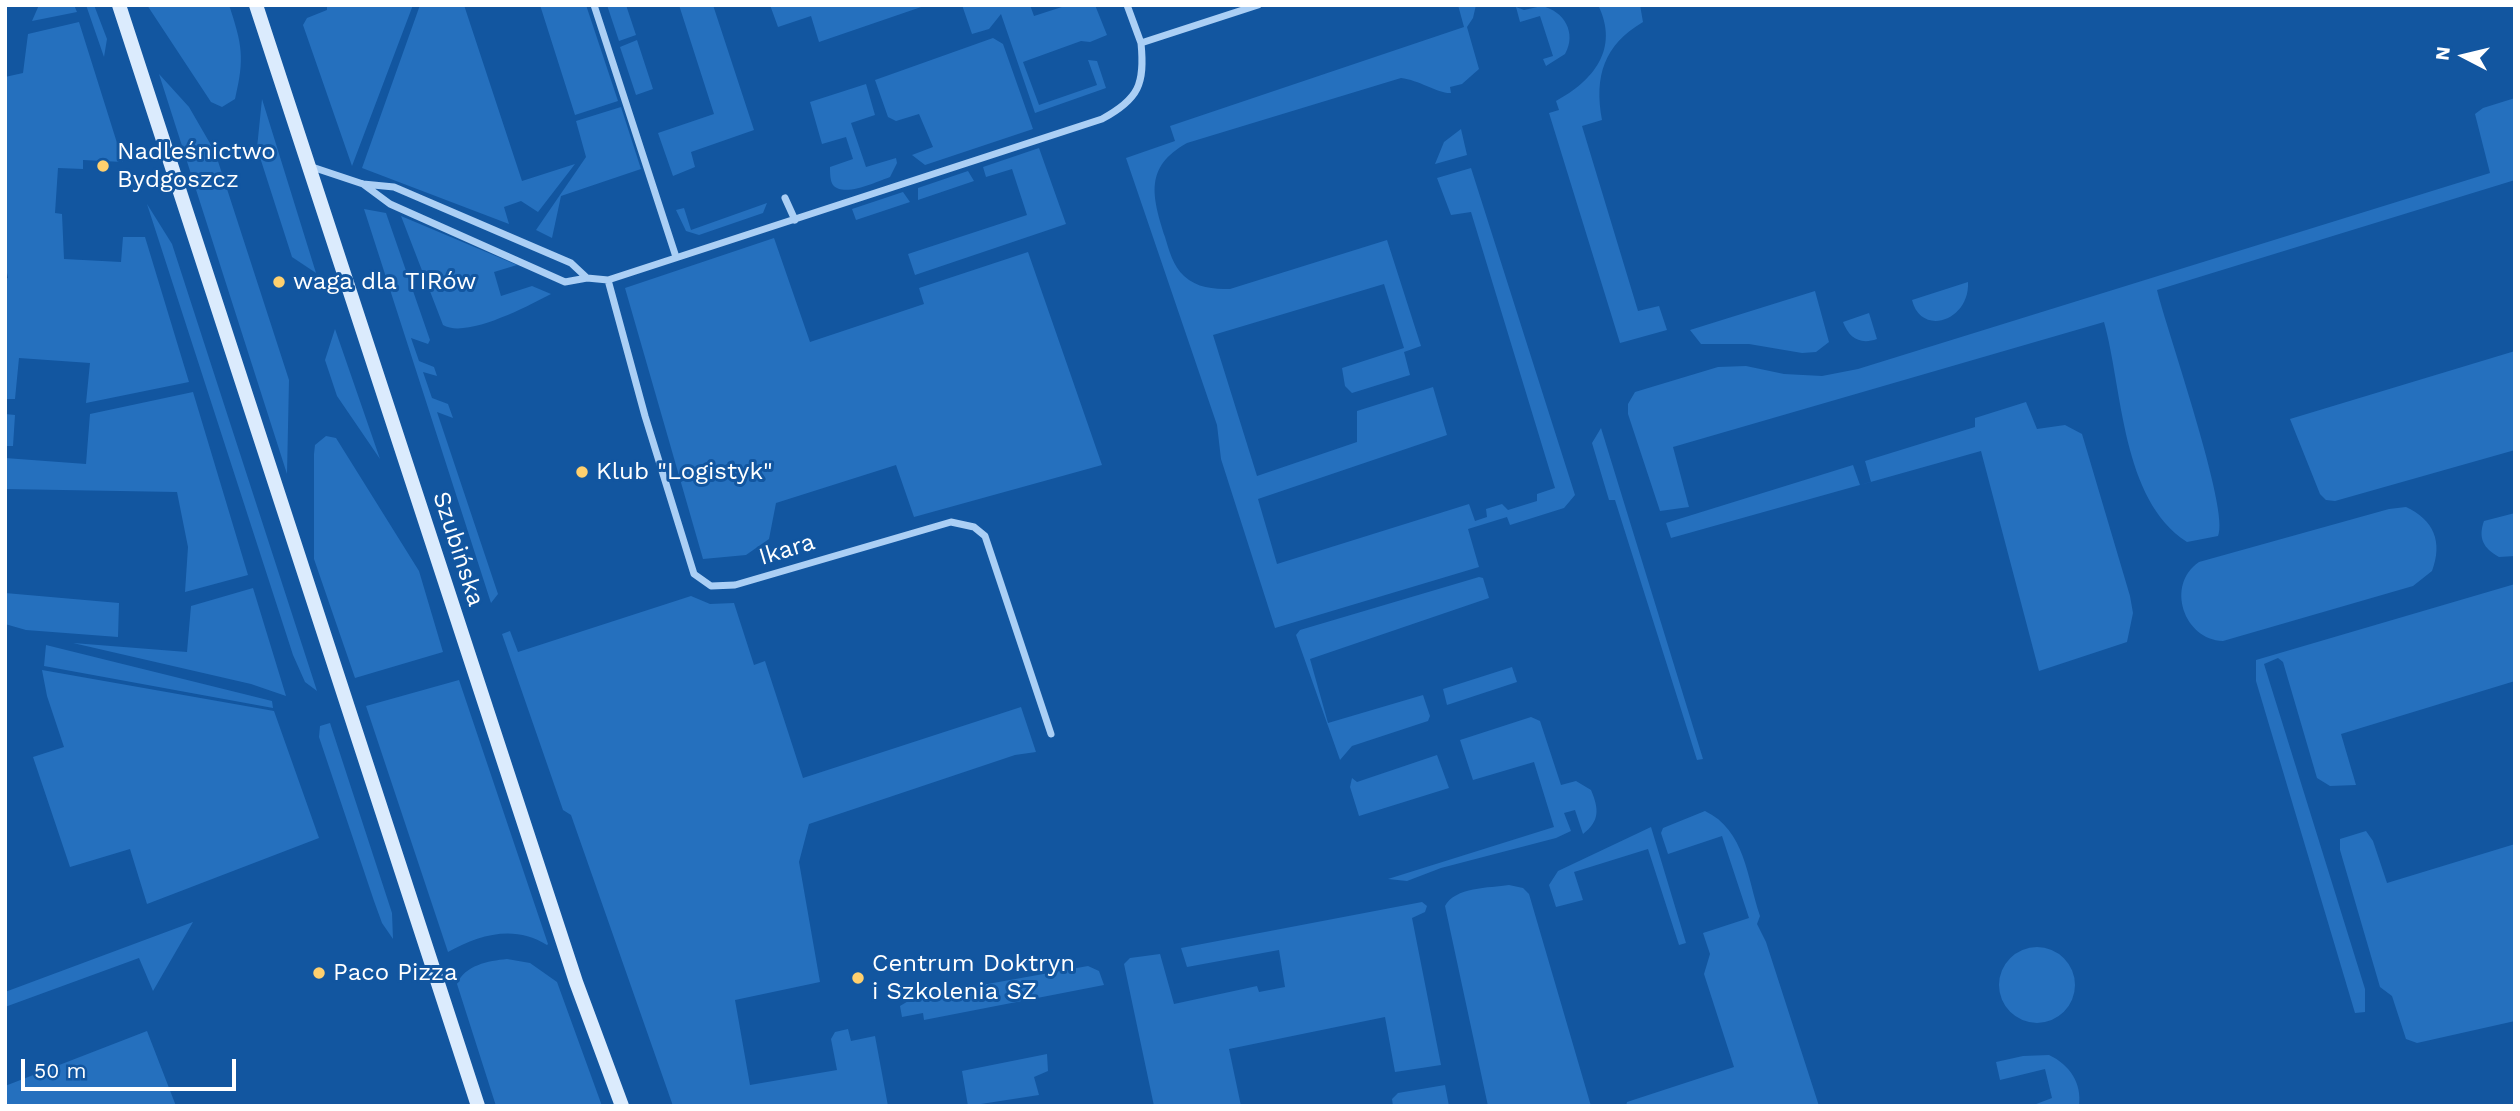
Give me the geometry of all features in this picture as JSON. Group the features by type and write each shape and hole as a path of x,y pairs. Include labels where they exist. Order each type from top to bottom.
{"main road":[{"path":"119,5 478,1106"},
{"name":"Szubińska","path":"257,6 576,982 622,1106"}],"street":[{"path":"594,5 676,257"},
{"path":"363,184 390,204 565,282 587,278 608,280 1102,119 1126,106 1140,87 1143,66 1141,43 1128,5"},
{"path":"1141,43 1258,5"},
{"path":"308,166 363,184 394,187 571,263 587,278"},
{"path":"785,198 795,220"},
{"name":"Ikara","path":"608,280 645,416 694,574 710,586 735,585 951,522 974,527 985,536 1051,734"}],"shaded area":[{"path":"39,5 74,5 77,12 32,21"},
{"path":"86,5 94,5 107,39 104,57"},
{"path":"147,5 229,5 241,51 235,99 222,107 211,102"},
{"path":"327,5 413,5 352,166 303,25 307,18 327,10"},
{"path":"420,5 464,5 522,181 575,164 538,212 521,201 504,207 509,224 362,168"},
{"path":"540,5 586,5 618,101 575,115"},
{"path":"607,5 626,5 636,35 619,41"},
{"path":"679,5 713,5 754,130 691,152 695,167 673,176 658,133 714,114"},
{"path":"770,5 927,5 819,42 811,16 778,27"},
{"path":"962,5 1030,5 1034,16 1068,5 1095,5 1107,35 1090,42 1081,41 1023,62 1039,105 1097,85 1088,60 1097,61 1106,88 1035,113 1001,14 989,29 972,34"},
{"path":"1458,5 1476,5 1473,18 1467,27 1479,69 1462,84 1450,87 1451,93 1401,78 1187,143 1173,152 1158,172 1155,184 1157,208 1177,268 1189,280 1211,288 1230,289 1387,240 1421,346 1404,352 1410,375 1352,393 1345,386 1342,368 1404,348 1384,284 1213,335 1257,476 1357,442 1357,411 1433,387 1447,435 1258,499 1277,564 1469,504 1475,521 1487,517 1486,509 1502,504 1508,510 1537,501 1537,494 1555,488 1471,212 1451,215 1437,178 1471,168 1575,495 1564,508 1510,525 1507,517 1468,529 1479,567 1275,628 1221,459 1217,425 1126,158 1175,141 1170,126 1464,27"},
{"path":"1598,5 1640,5 1643,22 1619,41 1605,63 1600,89 1602,120 1582,126 1638,311 1659,306 1667,330 1620,343 1549,113 1559,110 1556,101 1581,84 1599,62 1606,36"},
{"path":"1542,6 1562,18 1570,38 1565,54 1546,66 1543,59 1553,56 1540,16 1520,22 1516,7 1524,10"},
{"path":"79,22 123,162 83,160 83,169 58,168 55,213 62,214 64,259 121,262 123,237 145,237 189,382 86,403 90,363 19,358 15,399 5,399 5,279 8,278 5,263 5,77 23,73 28,34"},
{"path":"993,38 1003,44 1033,129 925,165 912,155 933,147 919,114 896,121 888,117 875,80"},
{"path":"637,40 653,89 636,95 620,47"},
{"path":"159,74 189,107 215,152 289,380 287,474"},
{"path":"866,84 875,115 851,123 866,167 896,158 897,163 890,177 853,189 838,189 832,183 830,167 853,159 846,137 822,144 810,102"},
{"path":"2515,98 2515,180 2157,290 2207,458 2219,520 2218,536 2187,542 2165,523 2149,499 2128,441 2104,322 1673,447 1689,507 1660,511 1628,414 1628,404 1635,392 1718,367 1746,366 1784,374 1822,376 1858,369 2490,173 2475,114 2483,108"},
{"path":"262,99 316,273 292,257 257,148"},
{"path":"621,107 641,169 561,196 552,238 536,230 586,157 576,121"},
{"path":"1461,129 1467,155 1435,164 1444,142"},
{"path":"1039,148 1066,224 915,275 908,254 1027,215 1012,169 986,177 983,167"},
{"path":"968,171 974,181 918,200 918,188"},
{"path":"903,192 910,202 856,220 852,209"},
{"path":"767,203 763,213 699,235 686,231 676,210 684,208 691,230"},
{"path":"147,204 172,244 317,691 305,682 293,655"},
{"path":"364,209 386,213 430,340 428,344 411,338 419,361 434,367 437,376 423,372 432,398 448,404 453,418 437,412 498,594 491,603"},
{"path":"401,216 517,265 494,272 501,296 532,286 551,294 481,325 453,328 443,325"},
{"path":"774,238 810,342 924,304 919,288 1028,252 1102,465 914,517 896,465 776,503 769,539 746,555 703,559 625,288"},
{"path":"1968,282 1967,295 1961,306 1954,315 1944,320 1925,318 1917,311 1912,300"},
{"path":"1815,291 1829,342 1816,352 1802,353 1749,344 1701,344 1690,330"},
{"path":"1869,313 1877,339 1856,339 1848,332 1843,322"},
{"path":"335,329 380,459 337,396 325,360"},
{"path":"2515,351 2515,450 2335,501 2326,500 2320,494 2290,419"},
{"path":"193,392 248,575 185,592 188,547 177,492 5,489 5,458 86,464 90,414"},
{"path":"2026,402 2037,429 2065,425 2082,434 2130,596 2133,613 2127,642 2039,671 1981,451 1871,482 1865,461 1975,427 1975,418"},
{"path":"5,414 15,415 13,446 5,446"},
{"path":"1601,428 1703,759 1697,760 1615,500 1609,500 1592,443"},
{"path":"326,436 336,438 419,571 443,652 355,678 314,559 314,454 315,445"},
{"path":"1853,465 1860,485 1671,538 1666,523"},
{"path":"2406,507 2416,512 2429,525 2434,533 2437,551 2432,571 2413,586 2223,641 2209,638 2189,622 2181,597 2183,584 2189,572 2199,562 2389,509"},
{"path":"2515,513 2515,556 2499,557 2483,542 2484,521"},
{"path":"1483,578 1489,598 1310,659 1328,723 1423,695 1430,716 1428,721 1352,746 1340,760 1296,635 1300,630"},
{"path":"2515,584 2515,681 2341,734 2356,785 2330,786 2317,778 2283,662 2278,658 2264,664 2365,989 2365,1012 2355,1013 2256,681 2256,660"},
{"path":"253,588 286,696 251,684 73,643 187,652 191,606"},
{"path":"5,593 119,603 118,637 26,630 5,624"},
{"path":"691,596 710,604 734,603 754,665 765,661 803,778 1021,707 1036,752 1015,755 809,824 799,862 820,982 735,1000 750,1085 837,1070 831,1039 835,1032 848,1029 851,1041 875,1036 888,1106 673,1106 571,815 563,810 502,634 510,631 518,652"},
{"path":"46,645 272,701 273,708 44,666"},
{"path":"1512,667 1517,682 1447,705 1443,689"},
{"path":"42,670 274,711 319,838 147,904 130,849 70,867 33,757 64,747 47,696"},
{"path":"459,680 547,945 522,935 497,934 448,952 366,706"},
{"path":"1531,717 1540,721 1561,785 1576,781 1591,790 1596,803 1596,814 1589,829 1583,834 1575,810 1564,813 1571,831 1556,838 1441,868 1407,881 1388,879 1554,827 1534,762 1473,780 1460,740"},
{"path":"330,723 392,913 393,939 382,923 319,737 320,726"},
{"path":"1437,755 1449,788 1359,816 1350,787 1352,778 1357,782"},
{"path":"1705,811 1729,830 1743,856 1760,916 1757,924 1766,942 1819,1106 1626,1106 1627,1102 1734,1067 1704,974 1710,954 1703,933 1749,918 1722,836 1668,854 1661,833 1663,828"},
{"path":"1651,827 1686,943 1679,945 1648,849 1574,872 1583,900 1556,907 1549,885 1558,871"},
{"path":"2366,831 2373,841 2387,883 2515,844 2515,1021 2417,1043 2406,1039 2392,996 2380,987 2340,850 2340,839"},
{"path":"1509,885 1523,888 1529,894 1591,1106 1488,1106 1445,906 1456,895 1464,892"},
{"path":"1422,902 1427,906 1425,912 1412,918 1441,1065 1395,1072 1385,1017 1229,1049 1241,1106 1154,1106 1124,964 1130,958 1160,954 1174,1004 1257,986 1259,992 1285,987 1279,950 1187,967 1181,948"},
{"path":"193,922 153,991 139,958 5,1007 5,992"},
{"path":"2037,947 2051,950 2064,958 2072,971 2075,985 2072,999 2064,1012 2051,1020 2037,1023 2023,1020 2010,1012 2002,999 1999,985 2002,971 2010,958 2023,950"},
{"path":"507,959 530,963 557,982 602,1106 496,1106 457,984 471,968"},
{"path":"1088,966 1099,971 1104,985 924,1020 923,1013 902,1017 900,1006 915,997"},
{"path":"147,1031 176,1106 5,1106 5,1086"},
{"path":"1047,1054 1048,1071 1034,1077 1039,1095 968,1106 962,1071"},
{"path":"2049,1055 2069,1069 2079,1090 2079,1106 2031,1106 2052,1098 2045,1069 2000,1080 1996,1062 2023,1056"},
{"path":"1445,1085 1449,1106 1393,1106 1392,1099 1398,1093"}],"place":[{"name":"Nadleśnictwo Bydgoszcz","path":"103,166"},
{"name":"waga dla TIRów","path":"279,282"},
{"name":"Klub \"Logistyk\"","path":"582,472"},
{"name":"Paco Pizza","path":"319,973"},
{"name":"Centrum Doktryn i Szkolenia SZ","path":"858,978"}]}
